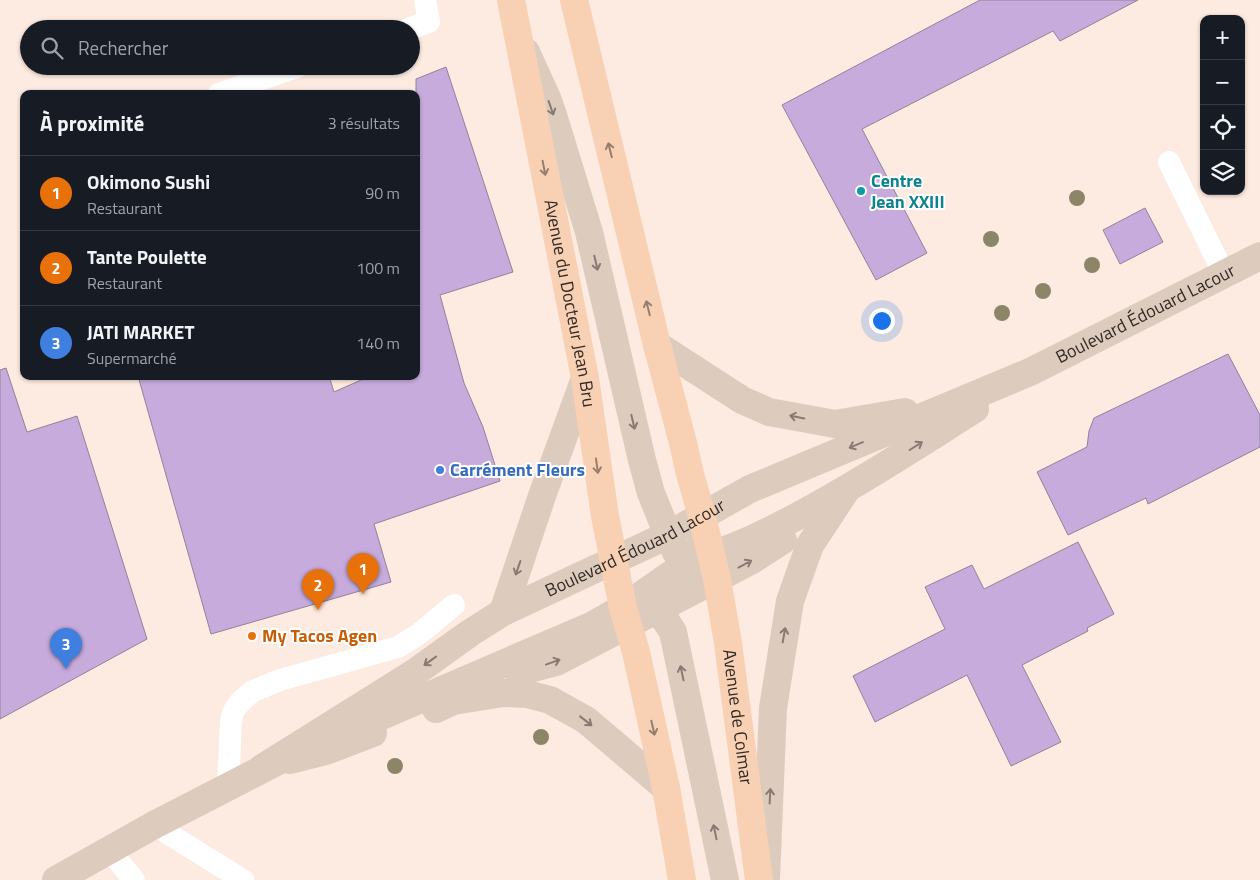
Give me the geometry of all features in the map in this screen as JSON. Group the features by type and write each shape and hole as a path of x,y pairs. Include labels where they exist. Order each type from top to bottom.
{"main road":[{"name":"Avenue du Docteur Jean Bru","path":"511,0 585,378 597,468 614,559 634,605"},
{"path":"574,0 657,345 684,443 690,474 696,547"},
{"path":"516,31 547,98 589,232 651,493 696,547"},
{"name":"Boulevard Édouard Lacour","path":"262,768 593,625 634,605 696,547 750,489 1030,372 1260,256"},
{"path":"657,345 742,400 769,412 835,424 904,413 1030,372"},
{"name":"Boulevard Édouard Lacour","path":"56,880 154,825 262,768 417,671 503,612 541,592 614,559 696,547 775,546 845,491 1010,388 1030,372"},
{"path":"503,612 542,496 585,378"},
{"path":"766,880 773,708 790,601 810,545 845,491"},
{"name":"Avenue de Colmar","path":"696,547 728,643 759,880"},
{"path":"541,592 579,582 601,582 634,605 666,620 673,632 725,880"},
{"path":"634,605 636,652 666,788 682,880"},
{"path":"262,768 326,751 454,701 503,693 527,694 550,700 579,715 666,788"}],"lane":[{"path":"420,25 429,22 425,0"},
{"path":"230,90 273,75"},
{"path":"1168,162 1224,274"},
{"path":"228,786 229,734 233,712 240,702 253,691 280,680 398,647 419,634 451,600 470,633"},
{"path":"154,825 243,880"},
{"path":"109,850 134,880"}],"building":[{"name":"Centre Jean XXIII","path":"980,0 1138,0 1060,41 1053,31 862,129 927,253 876,280 782,105"},
{"path":"446,67 513,272 440,295 464,383 483,427 500,481 374,524 391,582 211,634 139,380 330,380 334,392 361,380 420,380 420,90 416,90 416,79"},
{"path":"1145,208 1163,242 1120,264 1103,230"},
{"path":"1228,354 1260,415 1260,447 1148,504 1146,498 1068,535 1037,472 1087,447 1089,431 1094,418"},
{"path":"6,368 27,432 77,416 147,639 0,719 0,370"},
{"path":"1078,542 1114,614 1087,628 1088,631 1022,665 1061,742 1011,766 967,675 875,722 853,676 945,629 925,587 972,565 984,589"}],"place":[{"name":"Centre Jean XXIII","path":"861,191"},
{"name":"Carrément Fleurs","path":"440,470"},
{"name":"Okimono Sushi","path":"363,594"},
{"name":"Tante Poulette","path":"318,610"},
{"name":"My Tacos Agen","path":"252,636"},
{"name":"JATI MARKET","path":"66,669"}]}
